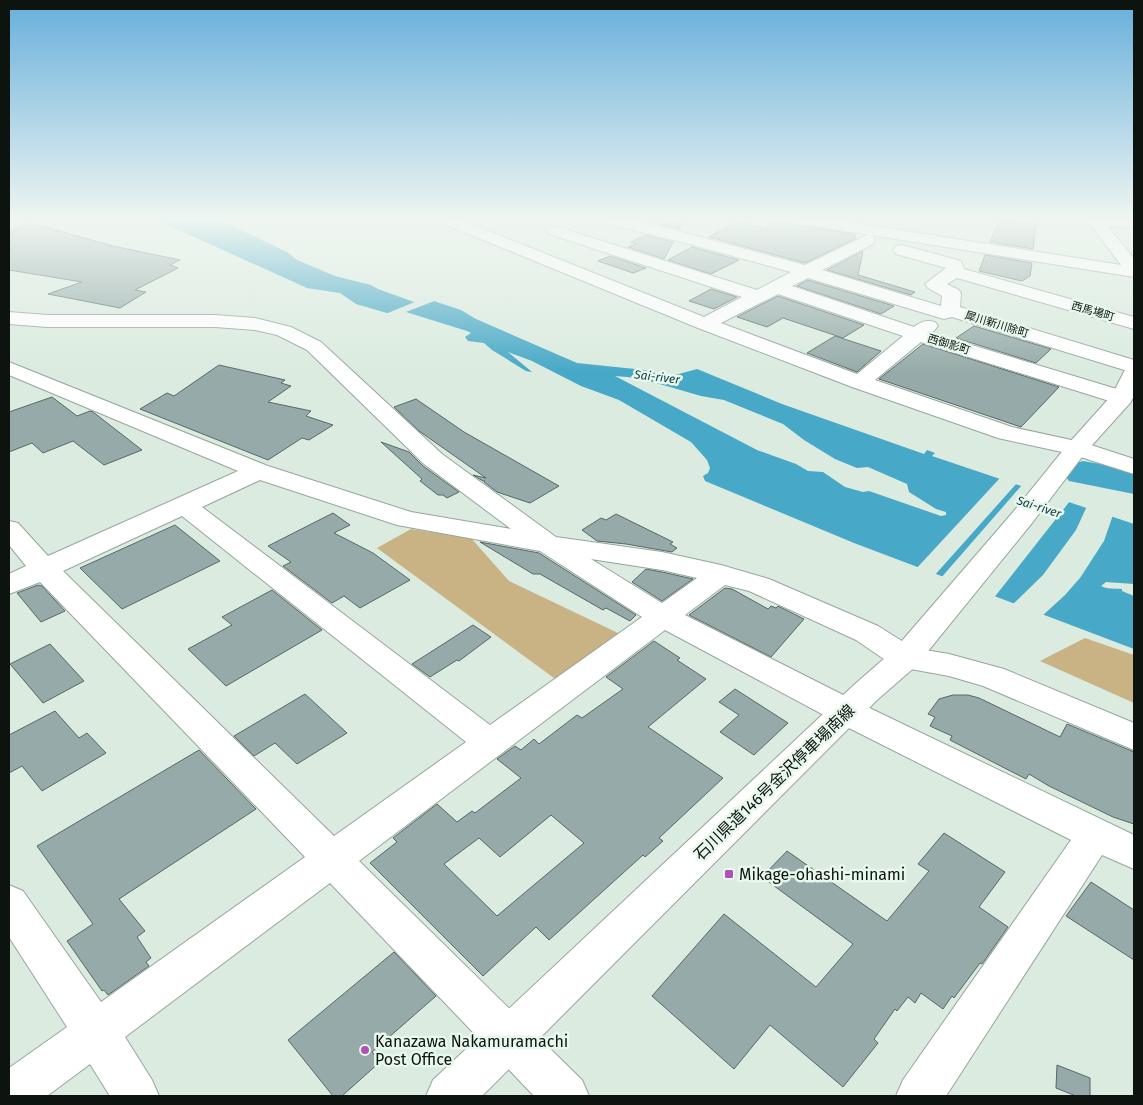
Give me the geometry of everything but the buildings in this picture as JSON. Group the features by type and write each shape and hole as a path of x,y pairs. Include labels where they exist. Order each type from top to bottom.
{"street":[{"path":"571,270 705,324 860,382 1006,433 1134,467"},
{"path":"675,270 757,296"},
{"name":"犀川新川除町","path":"797,270 947,311 1134,367"},
{"path":"705,324 809,270"},
{"path":"860,382 947,311 952,294 934,284 955,272"},
{"name":"西馬場町","path":"955,272 1134,323"},
{"name":"西御影町","path":"776,287 918,335 1122,398"},
{"path":"9,318 47,321 215,321 255,324 284,331 314,346 433,459 548,544 662,616 847,712 1134,852"},
{"name":"石川県道146号金沢停車場南線","path":"449,1096 866,692 914,648 1023,517 1074,452 1122,398 1134,373"},
{"path":"16,376 259,471 406,519 548,544 662,560 759,585 867,633 914,648 949,665 994,677 1134,737"},
{"path":"9,585 259,471"},
{"path":"184,505 490,743"},
{"path":"9,529 44,568 566,1096"},
{"path":"9,1096 721,574"},
{"path":"919,1096 1096,834"},
{"path":"9,903 96,1032 136,1096"}],"shaded area":[{"path":"411,529 471,538 509,581 620,634 558,681 377,548"},
{"path":"1085,638 1134,655 1134,703 1040,661"}],"water":[{"name":"Sai-river","path":"266,270 320,270 335,276 371,285 414,302 434,301 461,310 476,319 577,363 645,370 668,377 697,369 782,404 924,454 927,450 935,453 932,456 1134,524 1134,584 1106,582 1101,586 1122,589 1122,591 1134,596 1134,649 854,543 705,481 703,476 708,473 710,468 707,460 691,442 619,400 581,386 532,361 508,352 532,372 526,371 484,343 468,341 465,337 471,333 467,331 406,312 387,313 356,304 340,293 307,288","holes":["615,376 639,378 701,396 724,400 783,424 804,440 835,459 857,468 868,467 907,484 909,492 936,509 946,512 946,515 941,516 869,491 863,492 845,487 823,472 808,471 796,464 757,450"]}],"pier":[{"path":"422,299 437,300 398,315 383,315"},
{"path":"1000,478 1017,483 934,576 915,570"},
{"path":"1022,485 1070,501 993,599 940,579"},
{"path":"1087,506 1113,515 1104,541 1080,578 1041,617 1011,606 1043,575 1076,530"}],"waterway":[{"path":"1083,473 1134,482"}],"place":[{"name":"Mikage-ohashi-minami","path":"729,874"},
{"name":"Kanazawa Nakamuramachi Post Office","path":"365,1050"}]}
